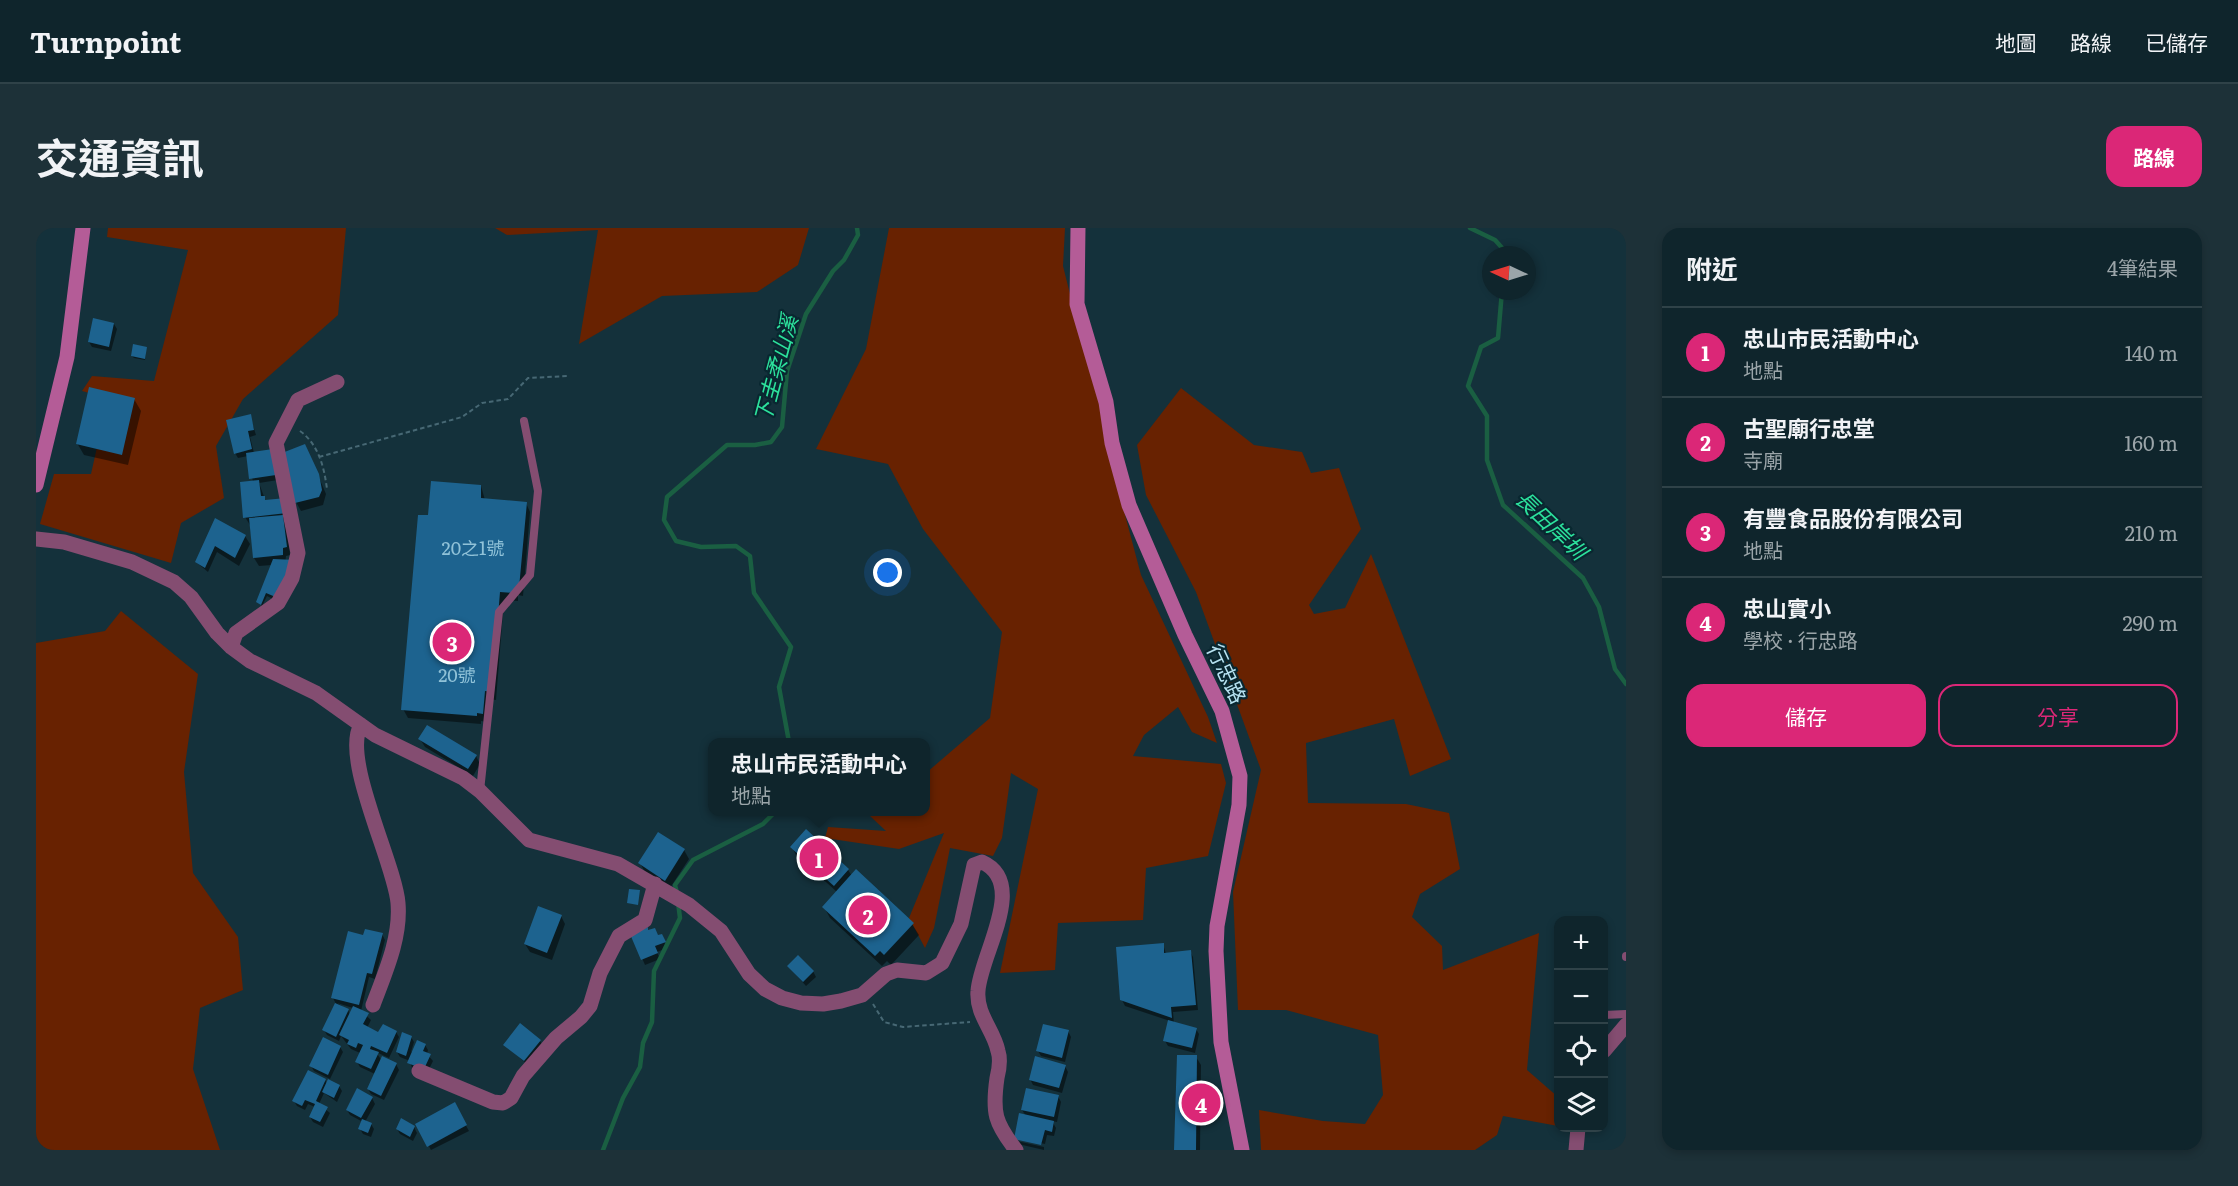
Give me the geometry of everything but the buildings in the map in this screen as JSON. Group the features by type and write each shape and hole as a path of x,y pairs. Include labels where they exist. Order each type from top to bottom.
{"street":[{"path":"36,485 68,357 83,228"},
{"name":"行忠路","path":"1078,228 1077,304 1106,402 1112,442 1129,506 1185,635 1222,711 1240,776 1239,805 1216,926 1216,951 1221,1042 1242,1150"},
{"path":"231,647 236,633 278,603 292,578 298,553 292,514 276,453 276,443 298,400 337,382"},
{"path":"36,538 64,542 106,554 165,576 191,597 217,633 250,661 316,693 375,735 433,762 480,791 529,840 618,864 689,905 721,932 749,974 765,989 782,998 801,1003 823,1004 862,995 886,974 897,970 926,973 942,963 961,924 974,865 982,862 993,867 997,872 1003,893 998,924 978,989 978,1006 999,1055 994,1116 1000,1130 1016,1150"},
{"path":"361,725 355,742 375,830 398,901 394,938 387,968 373,1005"},
{"path":"419,1071 493,1102 503,1103 511,1098 523,1076 549,1046 590,1006 609,951 618,936 645,920 661,887"},
{"path":"1608,1046 1626,1026"},
{"path":"1576,1150 1578,1132"}],"lane":[{"path":"480,791 500,612 530,576 538,491 524,421"},
{"path":"1608,1015 1626,1014"}],"path":[{"path":"319,457 462,417 482,403 508,399 528,378 568,376"},
{"path":"286,424 313,442 327,489"},
{"path":"866,991 884,1022 896,1026 984,1020"}],"shaded area":[{"path":"108,228 346,228 338,315 243,399 216,446 224,498 181,523 171,563 40,524 54,474 91,474 108,398 82,391 92,376 154,381 188,250 107,237"},
{"path":"495,228 809,228 798,265 757,292 662,296 579,344 598,230 507,235"},
{"path":"889,228 1065,228 1063,266 1072,302 1105,387 1115,477 1141,575 1208,717 1217,743 1192,732 1178,707 1144,735 1133,756 1221,764 1226,783 1208,856 1146,868 1143,920 1058,923 1055,970 1000,973 1038,789 1011,773 1002,838 993,856 950,848 934,928 925,948 909,918 944,833 899,849 825,838 828,827 886,831 870,816 930,816 930,770 990,718 1002,632 923,529 888,464 816,449 866,349"},
{"path":"1181,388 1254,445 1302,452 1311,473 1339,468 1361,529 1309,605 1314,614 1345,608 1371,554 1451,759 1410,776 1394,719 1306,743 1308,803 1406,804 1449,813 1460,869 1420,894 1412,917 1442,946 1443,970 1539,933 1527,1070 1554,1094 1554,1125 1503,1116 1497,1135 1475,1150 1261,1150 1259,1110 1323,1121 1365,1124 1383,1095 1378,1035 1286,1010 1238,1010 1233,892 1261,770 1196,592 1146,495 1137,445"},
{"path":"121,611 198,674 184,772 193,873 238,937 243,990 200,1008 193,1069 220,1150 36,1150 36,643 105,631"}],"waterway":[{"name":"下圭柔山溪","path":"788,738 779,687 791,647 754,593 750,556 736,546 701,547 676,541 664,520 667,497 727,445 755,445 771,442 782,427 787,371 806,314 833,271 844,260 858,235 857,228"},
{"name":"長田岸圳","path":"1470,228 1495,240 1500,246"},
{"name":"長田岸圳","path":"1501,300 1498,338 1481,347 1468,386 1487,416 1487,460 1503,505 1583,578 1599,607 1615,669 1626,684"},
{"name":"下圭柔山溪","path":"677,893 675,885 693,860 763,824 771,816"},
{"name":"下圭柔山溪","path":"603,1150 623,1098 640,1067 643,1043 652,1022 654,971 680,918 678,902"}],"place":[{"name":"有豐食品股份有限公司","path":"452,642"},
{"name":"忠山市民活動中心","path":"819,858"},
{"name":"古聖廟行忠堂","path":"868,915"},
{"name":"忠山實小","path":"1201,1103"}]}
